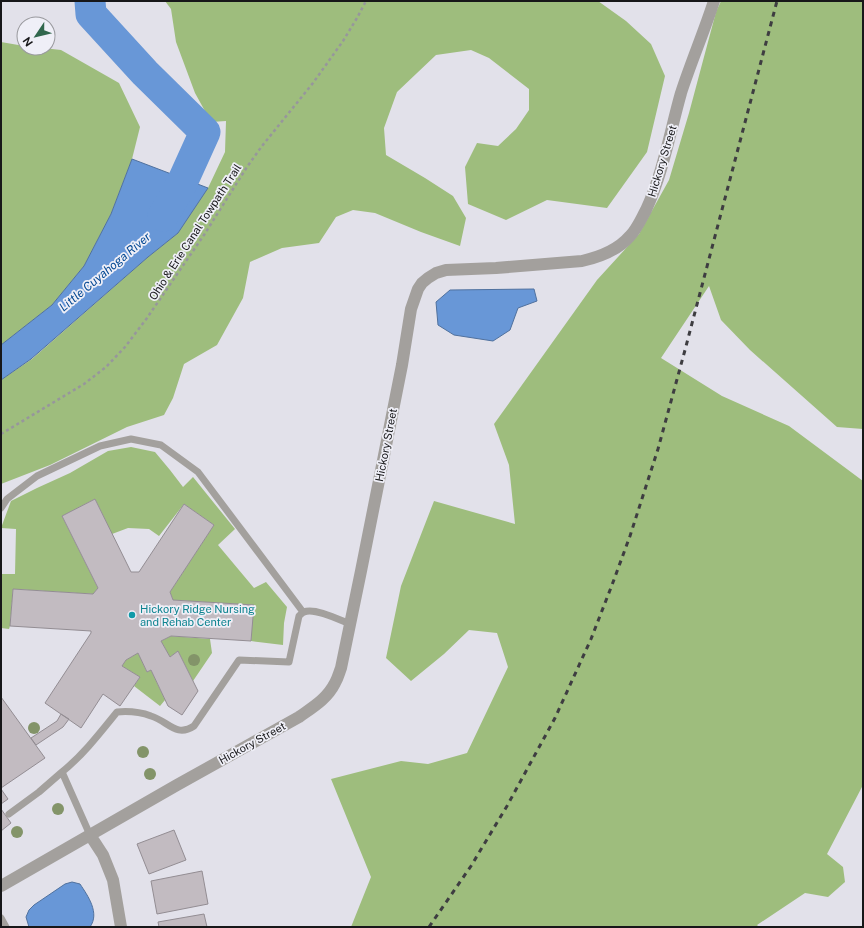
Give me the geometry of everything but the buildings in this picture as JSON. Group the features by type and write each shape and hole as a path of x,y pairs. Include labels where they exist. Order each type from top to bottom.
{"street":[{"name":"Hickory Street","path":"1,886 298,717 327,695 335,683 341,668 402,365 411,309 418,289 428,278 436,273 446,270 496,268 582,261 596,258 620,246 630,237 639,225 658,181 682,92 714,1"},
{"path":"90,835 103,855 113,880 121,927"}],"lane":[{"path":"1,508 7,499 37,476 100,446 130,439 161,445 198,472 303,612"},
{"path":"9,814 39,792 70,765 91,744 116,712 129,711 152,716 174,729 185,731 194,726 239,660 289,662 299,616 303,612 309,611 325,614 350,624"},
{"path":"62,772 90,835"},
{"path":"1,918 6,927"}],"path":[{"name":"Ohio & Erie Canal Towpath Trail","path":"1,434 84,384 106,367 125,347 147,318 204,235 262,146 313,83 343,42 366,1"}],"green space":[{"path":"165,1 598,1 626,21 651,44 665,76 647,152 607,208 547,200 506,220 468,204 465,167 477,143 498,146 516,129 529,110 529,89 489,58 471,50 436,55 397,92 384,128 386,155 453,196 466,218 460,246 375,213 353,210 336,217 319,243 282,248 250,262 243,298 217,345 184,364 173,398 164,415 127,427 50,465 1,484 1,380 32,359 148,257 178,233 208,188 225,152 226,121 211,122 195,93 176,42 171,9"},
{"path":"721,1 863,1 863,429 837,427 750,350 721,320 709,286 661,358 722,396 789,426 863,481 863,785 827,854 843,867 845,882 828,897 805,893 757,925 759,927 351,927 371,877 331,779 401,761 428,764 467,753 508,667 497,633 469,630 444,654 411,681 386,658 401,586 434,501 515,524 509,465 494,424 597,280 639,234 669,180 689,113 716,12"},
{"path":"1,42 16,45 16,56 56,56 56,49 61,50 119,83 140,127 132,159 111,214 84,266 52,305 1,345"},
{"path":"131,447 155,452 183,487 193,477 235,529 218,545 254,588 266,582 287,607 284,623 283,645 251,641 253,605 173,600 170,592 214,525 184,504 159,536 149,529 128,528 112,534 95,499 62,516 98,588 93,594 13,589 10,626 9,629 1,628 1,574 15,574 16,529 1,528 11,501 70,473 108,451"},
{"path":"171,636 210,639 212,653 193,681 178,651 170,657 161,641"},
{"path":"138,653 147,672 151,670 165,700 160,706 134,686 140,677 122,666 126,660"}],"water":[{"path":"132,159 208,188 178,233 148,257 31,359 1,380 1,345 52,305 84,266 111,214"},
{"path":"534,289 537,301 518,308 510,330 493,341 454,335 438,325 436,302 450,290"},
{"path":"72,882 80,884 92,905 94,916 90,927 29,927 26,917 29,910 65,884"}],"waterway":[{"name":"Little Cuyahoga River","path":"90,1 91,14 145,73 205,132 181,185 163,216"}],"railway":[{"path":"429,927 471,866 507,806 555,718 591,639 612,585 630,536 658,449 777,1"}],"place":[{"name":"Hickory Ridge Nursing and Rehab Center","path":"132,615"}]}
